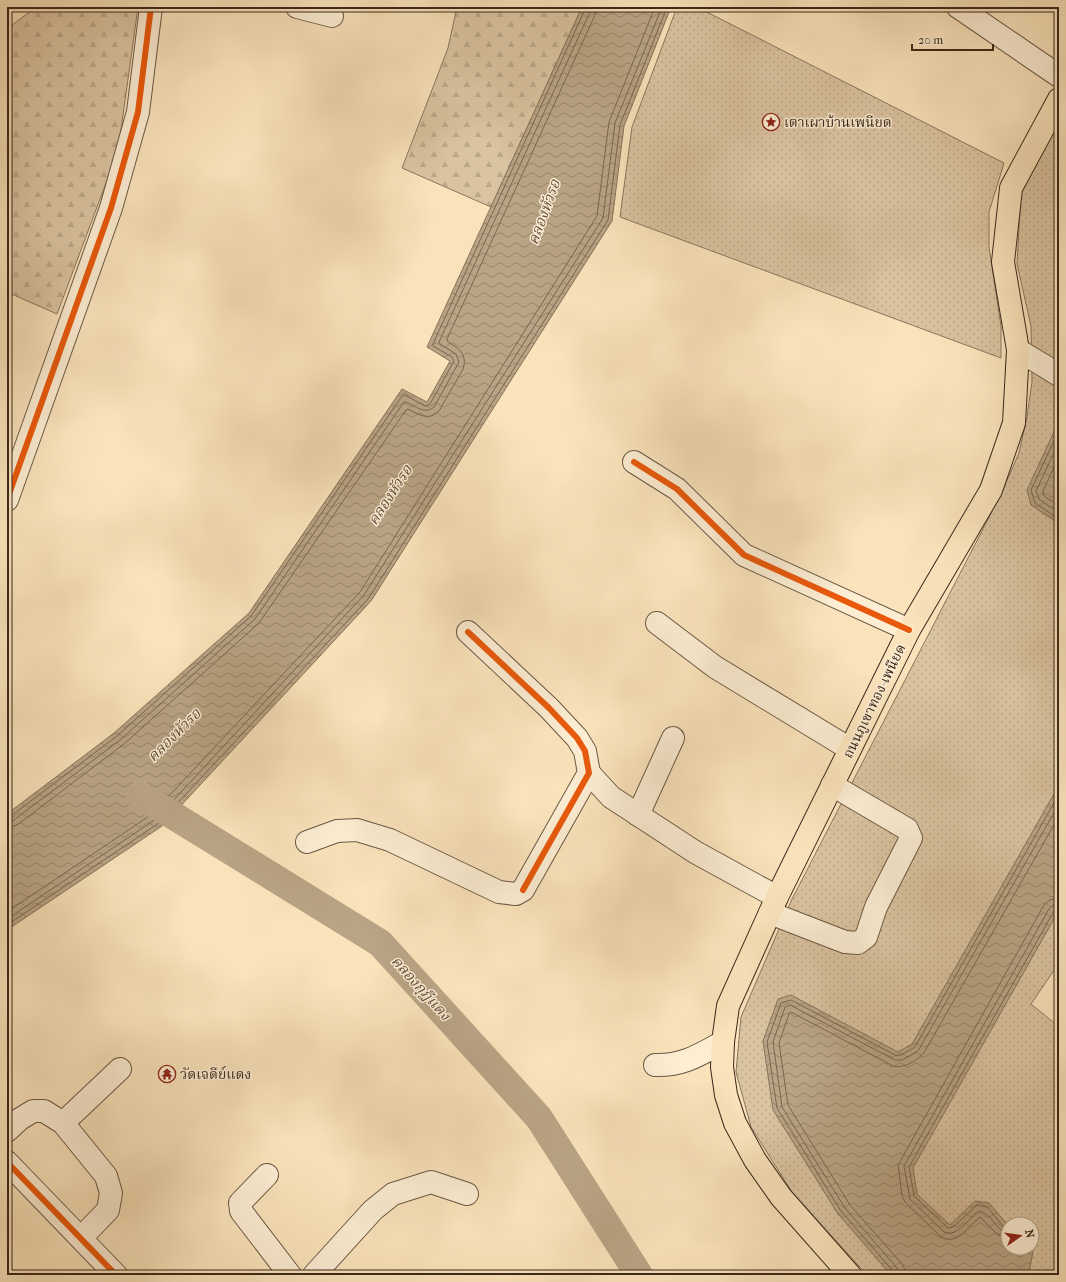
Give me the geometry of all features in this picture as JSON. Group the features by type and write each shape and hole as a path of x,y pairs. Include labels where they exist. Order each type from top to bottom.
{"main road":[{"name":"ถนนภูเขาทอง-เพนียด","path":"850,1275 781,1197 755,1160 735,1123 726,1095 722,1067 723,1042 728,1006 774,905 909,630 991,490 1014,423 1018,350 1003,262 1011,188 1059,99"}],"street":[{"path":"7,498 111,208 138,112 151,7"},
{"path":"298,7 332,16"},
{"path":"958,7 1059,76"},
{"path":"1018,350 1059,376"},
{"path":"634,462 677,489 744,555 909,630"},
{"path":"657,623 716,666 850,749"},
{"path":"468,632 549,708 577,738 585,752 589,773 611,797 774,905 845,942 858,943 866,937 876,907 911,838 907,829 832,785"},
{"path":"638,815 673,738"},
{"path":"307,842 337,831 357,830 390,840 499,892 516,894 523,890 589,773"},
{"path":"655,1065 669,1066 683,1062 723,1042"},
{"path":"63,1123 120,1069"},
{"path":"7,1131 20,1119 33,1111 44,1111 63,1123 106,1176 111,1193 108,1210 81,1238"},
{"path":"7,1162 116,1275"},
{"path":"267,1175 240,1203 241,1211 290,1275"},
{"path":"314,1275 373,1210 393,1194 431,1182 467,1194"}],"green space":[{"path":"36,7 138,7 118,151 57,314 7,292 7,29"},
{"path":"457,7 582,7 491,207 402,168 448,48"},
{"path":"677,7 697,7 1004,163 989,212 989,247 1001,326 1001,358 620,217 632,127"},
{"path":"1059,117 1059,963 1031,1004 1059,1027 1059,1275 867,1275 792,1192 751,1127 736,1072 741,1017 792,899 1000,496 1019,453 1027,417 1032,382 1031,326 1017,264 1021,192"}],"water":[{"name":"คลองหัวรอ","path":"582,7 671,7 624,126 612,221 371,601 162,826 7,930 7,814 114,733 249,613 402,389 427,402 450,361 427,347"},
{"path":"1059,421 1059,524 1031,505 1027,490"},
{"path":"1059,785 1059,910 913,1168 917,1194 950,1225 975,1201 989,1203 1000,1216 1000,1256 1032,1256 1029,1272 1026,1275 891,1275 838,1214 773,1110 763,1041 778,999 791,995 898,1052 912,1044"}],"waterway":[{"name":"คลองกุฎีแดง","path":"140,795 380,943 539,1118 639,1275"}],"cycle path":[{"path":"8,497 111,208 138,112 151,7"},
{"path":"634,462 677,489 744,555 909,630"},
{"path":"468,632 549,708 577,738 585,751 589,773 523,890"},
{"path":"7,1162 116,1275"}],"place":[{"name":"เตาเผาบ้านเพนียด","path":"771,122"},
{"name":"วัดเจดีย์แดง","path":"167,1074"}]}
